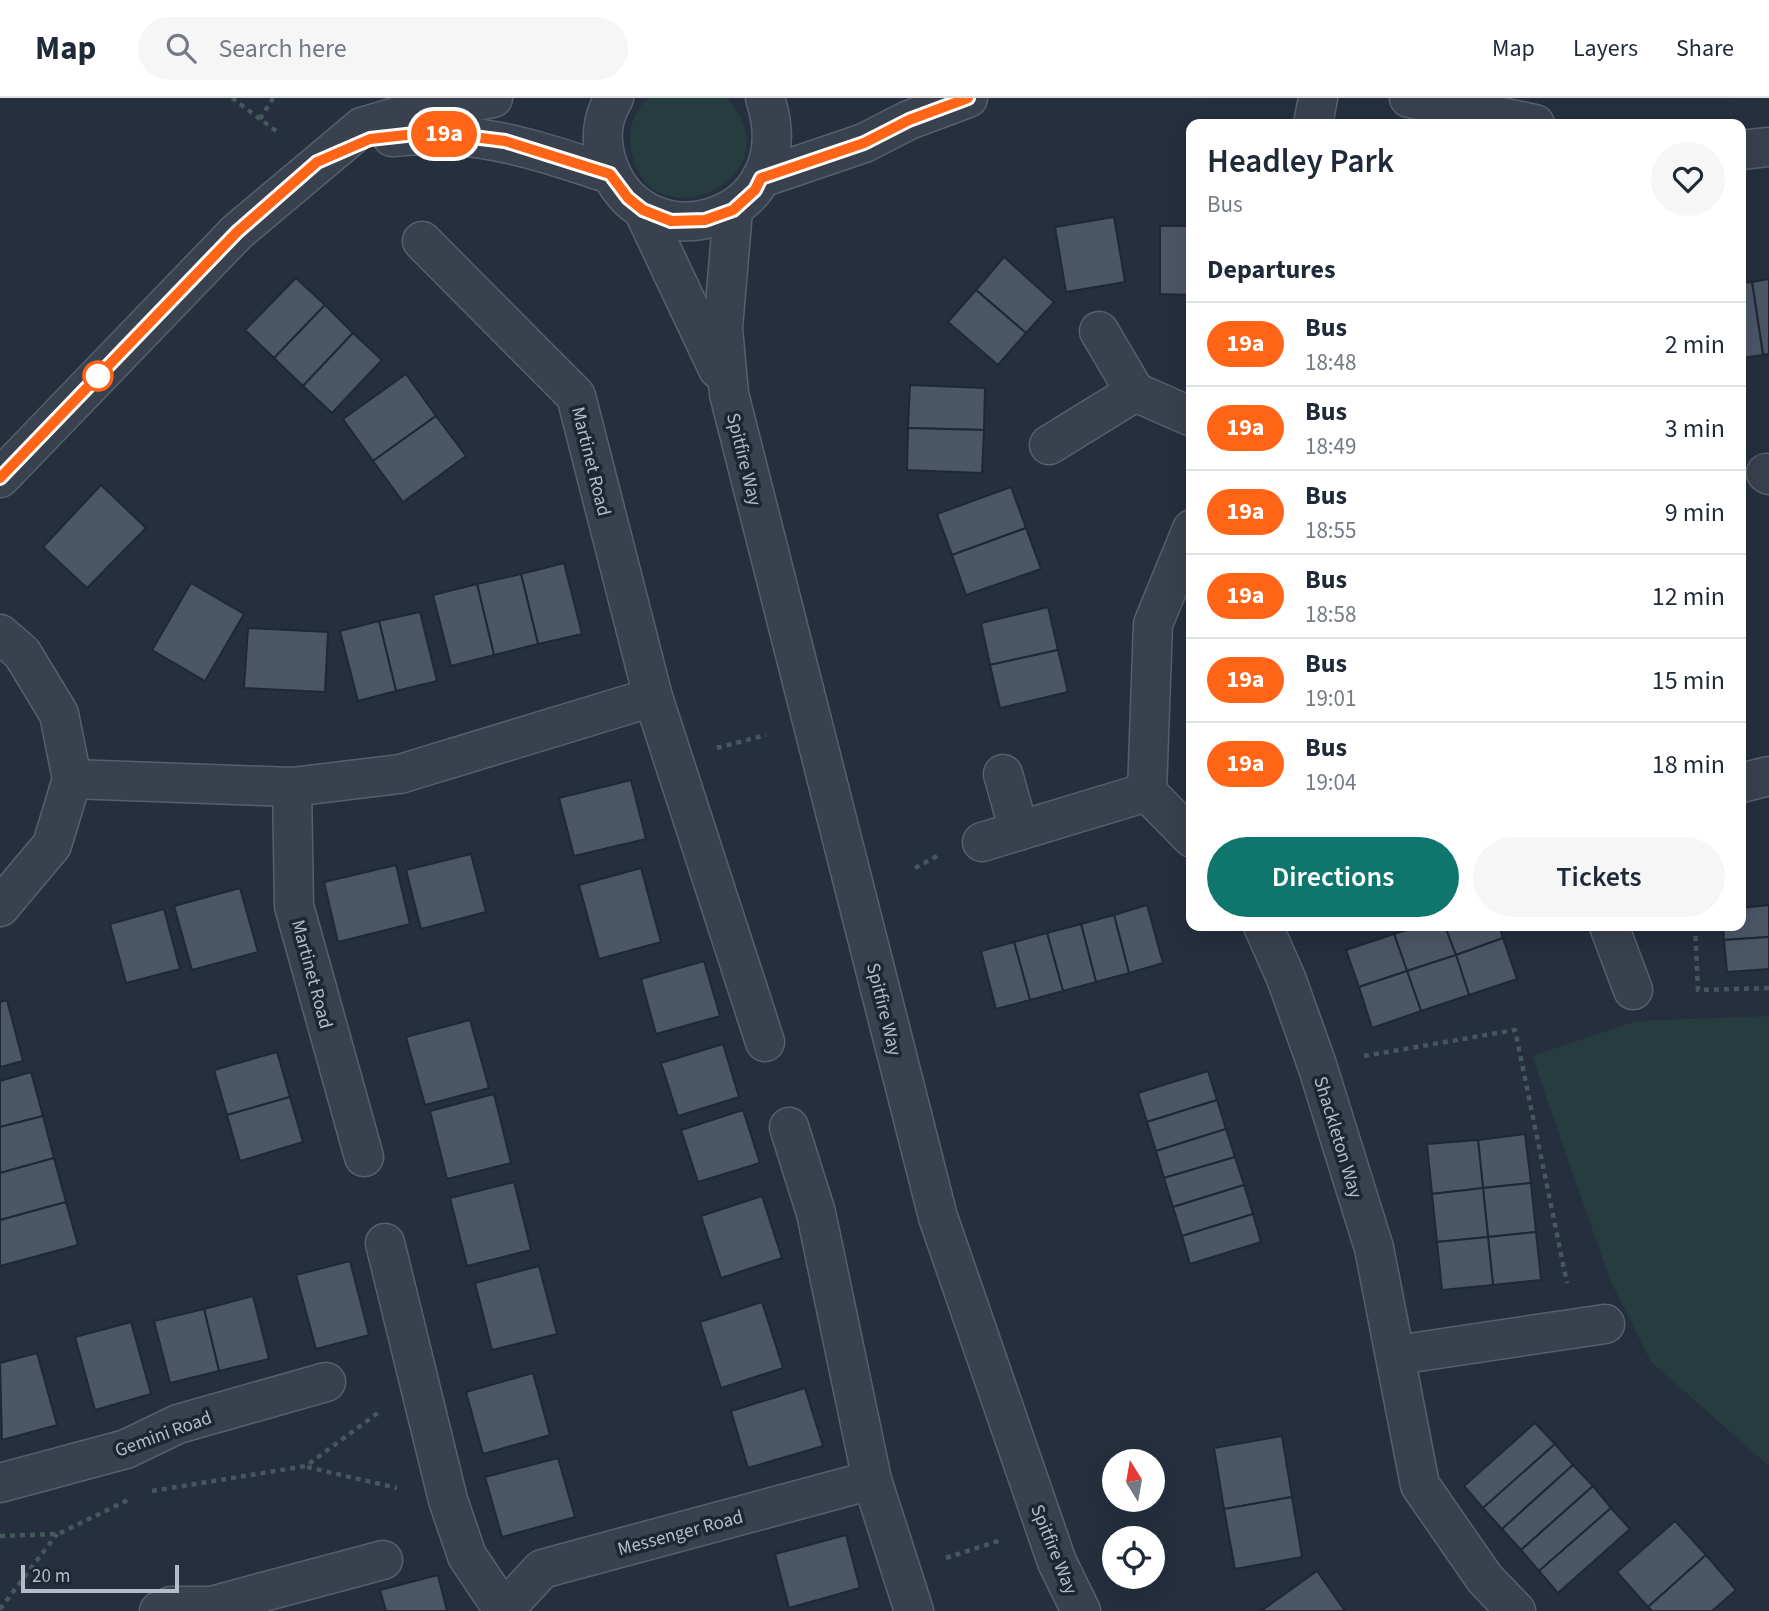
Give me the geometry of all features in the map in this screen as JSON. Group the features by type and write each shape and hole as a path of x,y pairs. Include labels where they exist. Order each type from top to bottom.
{"street":[{"path":"0,478 237,232 317,162 362,127 410,113 493,98"},
{"path":"614,98 604,114 602,145 610,174 628,198 643,210 671,221 705,220 733,210 755,190 771,156 773,127 765,98"},
{"path":"761,178 864,143 909,120 968,98"},
{"path":"1314,119 1318,98"},
{"path":"1409,98 1511,119"},
{"path":"317,162 370,139 433,132 505,141 610,174"},
{"path":"1746,149 1769,147"},
{"name":"Spitfire Way","path":"643,210 729,394"},
{"name":"Spitfire Way","path":"733,210 723,328 729,394 938,1217 1057,1562 1081,1611"},
{"name":"Martinet Road","path":"422,240 576,396 653,697 765,1042"},
{"path":"1099,331 1135,392 1186,414"},
{"path":"1049,445 1135,392"},
{"path":"1186,544 1153,624 1147,792 1186,832"},
{"path":"0,634 22,653 59,714 72,779 52,845 0,907"},
{"path":"72,779 292,787 400,774 653,697"},
{"path":"1003,774 1019,831"},
{"path":"1746,782 1769,776"},
{"name":"Martinet Road","path":"292,787 295,906 363,1157"},
{"path":"982,842 1147,792"},
{"name":"Shackleton Way","path":"1265,931 1286,978 1317,1065 1374,1248 1397,1355 1420,1485 1485,1579 1516,1611"},
{"path":"1611,931 1633,990"},
{"path":"789,1127 816,1213 872,1480 914,1611"},
{"name":"Messenger Road","path":"385,1243 448,1500 467,1556 504,1611 542,1569 872,1480"},
{"path":"1397,1355 1591,1326"},
{"name":"Gemini Road","path":"0,1483 126,1448 178,1424 326,1382"},
{"path":"159,1611 172,1606 211,1606 383,1560"}],"path":[{"path":"232,98 317,162"},
{"path":"260,119 273,98"},
{"path":"1695,931 1699,990 1769,988"},
{"path":"1317,1065 1515,1030 1591,1326"},
{"path":"306,1466 383,1409 416,1365"},
{"path":"144,1492 306,1466 448,1500"},
{"path":"0,1536 58,1534 132,1498"},
{"path":"0,1609 58,1534"},
{"path":"902,1572 1002,1539"}],"green space":[{"path":"649,98 727,98 742,120 747,146 739,169 722,185 700,196 677,198 655,190 638,171 630,140 635,117"},
{"path":"1769,1016 1769,1466 1651,1362 1610,1280 1532,1056 1636,1021"}],"building":[{"path":"1114,217 1125,282 1066,292 1055,227"},
{"path":"1160,226 1186,226 1186,295 1160,294"},
{"path":"1004,257 1054,302 1026,333 976,290"},
{"path":"296,278 325,305 274,358 245,330"},
{"path":"1769,279 1769,354 1763,355 1752,282"},
{"path":"1752,282 1763,355 1746,357 1746,283"},
{"path":"976,290 1026,333 998,365 948,322"},
{"path":"325,305 353,333 303,386 274,358"},
{"path":"353,333 382,360 332,413 303,386"},
{"path":"406,374 436,416 373,461 343,419"},
{"path":"910,385 985,388 984,430 908,428"},
{"path":"436,416 466,456 403,502 373,461"},
{"path":"908,428 984,430 982,473 907,470"},
{"path":"101,485 146,528 87,588 43,547"},
{"path":"1011,487 1026,528 952,555 937,514"},
{"path":"1026,528 1041,569 966,595 952,555"},
{"path":"564,563 582,634 538,644 521,574"},
{"path":"521,574 538,644 494,655 477,584"},
{"path":"191,583 244,614 205,681 152,650"},
{"path":"477,584 494,655 451,666 433,595"},
{"path":"1048,607 1058,650 990,665 981,623"},
{"path":"420,612 437,681 396,691 379,621"},
{"path":"379,621 396,691 358,701 340,631"},
{"path":"248,628 328,632 325,692 244,688"},
{"path":"1058,650 1068,692 1000,708 990,665"},
{"path":"631,780 646,839 574,856 559,798"},
{"path":"471,854 486,912 421,929 406,870"},
{"path":"396,865 410,924 338,942 324,882"},
{"path":"641,868 661,942 599,959 579,885"},
{"path":"240,888 258,952 192,970 174,906"},
{"path":"1147,905 1163,963 1129,973 1114,915"},
{"path":"1769,905 1769,937 1724,940 1723,931 1746,931 1746,907"},
{"path":"164,909 180,969 126,983 110,924"},
{"path":"1114,915 1129,973 1096,982 1081,924"},
{"path":"1081,924 1096,982 1063,991 1047,933"},
{"path":"1404,931 1447,931 1456,955 1407,971 1394,934"},
{"path":"1447,931 1501,931 1503,938 1456,955"},
{"path":"1047,933 1063,991 1030,1000 1014,942"},
{"path":"1394,934 1407,971 1359,987 1346,950"},
{"path":"1769,937 1769,969 1727,972 1724,940"},
{"path":"1503,938 1517,979 1469,995 1456,955"},
{"path":"1014,942 1030,1000 996,1009 981,951"},
{"path":"1456,955 1469,995 1421,1011 1407,971"},
{"path":"704,961 720,1016 656,1034 641,979"},
{"path":"1407,971 1421,1011 1372,1028 1359,987"},
{"path":"7,1000 23,1061 0,1067 0,1002"},
{"path":"470,1020 489,1088 425,1105 406,1037"},
{"path":"723,1044 739,1097 678,1116 661,1063"},
{"path":"277,1052 290,1097 227,1115 214,1070"},
{"path":"1208,1071 1217,1100 1147,1122 1138,1093"},
{"path":"31,1072 43,1116 0,1127 0,1081"},
{"path":"494,1094 511,1163 447,1179 430,1111"},
{"path":"290,1097 303,1142 240,1161 227,1115"},
{"path":"1217,1100 1226,1129 1156,1151 1147,1122"},
{"path":"743,1110 760,1163 698,1182 681,1130"},
{"path":"43,1116 54,1158 0,1173 0,1127"},
{"path":"1226,1129 1235,1157 1164,1178 1156,1151"},
{"path":"1525,1134 1531,1183 1483,1188 1478,1140"},
{"path":"1478,1140 1483,1188 1432,1194 1427,1144"},
{"path":"1235,1157 1244,1185 1173,1207 1164,1178"},
{"path":"54,1158 66,1202 0,1220 0,1173"},
{"path":"514,1182 531,1250 467,1266 450,1198"},
{"path":"1531,1183 1536,1232 1488,1237 1483,1188"},
{"path":"1244,1185 1253,1214 1182,1236 1173,1207"},
{"path":"1483,1188 1488,1237 1437,1242 1432,1194"},
{"path":"762,1196 782,1258 721,1278 701,1216"},
{"path":"66,1202 78,1245 0,1266 0,1220"},
{"path":"1253,1214 1261,1242 1190,1264 1182,1236"},
{"path":"1536,1232 1541,1280 1493,1285 1488,1237"},
{"path":"1488,1237 1493,1285 1442,1290 1437,1242"},
{"path":"350,1261 369,1335 316,1349 296,1275"},
{"path":"539,1266 557,1334 492,1350 475,1283"},
{"path":"253,1296 269,1359 219,1371 204,1309"},
{"path":"762,1302 783,1368 721,1388 700,1322"},
{"path":"204,1309 219,1371 170,1383 154,1321"},
{"path":"131,1322 151,1394 95,1410 75,1337"},
{"path":"37,1353 57,1425 2,1440 0,1363"},
{"path":"533,1373 550,1435 483,1454 466,1392"},
{"path":"805,1388 823,1446 748,1468 731,1411"},
{"path":"1535,1423 1555,1444 1483,1508 1464,1486"},
{"path":"1282,1436 1292,1497 1224,1509 1214,1448"},
{"path":"1555,1444 1573,1465 1502,1529 1483,1508"},
{"path":"558,1458 575,1517 502,1537 485,1477"},
{"path":"1573,1465 1593,1486 1521,1550 1502,1529"},
{"path":"1593,1486 1611,1508 1539,1571 1521,1550"},
{"path":"1292,1497 1302,1557 1235,1569 1224,1509"},
{"path":"1611,1508 1630,1529 1558,1593 1539,1571"},
{"path":"1675,1521 1706,1555 1648,1607 1617,1572"},
{"path":"846,1535 860,1588 789,1608 775,1554"},
{"path":"1706,1555 1736,1590 1712,1611 1652,1611 1648,1607"},
{"path":"1317,1571 1345,1611 1261,1611"},
{"path":"438,1575 447,1611 386,1611 380,1590"}],"bus line":[{"name":"19a","path":"0,478 237,232 317,162 370,139 433,132 505,141 610,174 628,198 643,210 671,221 705,220 733,210 755,190 761,178 864,143 909,120 968,98"}]}
